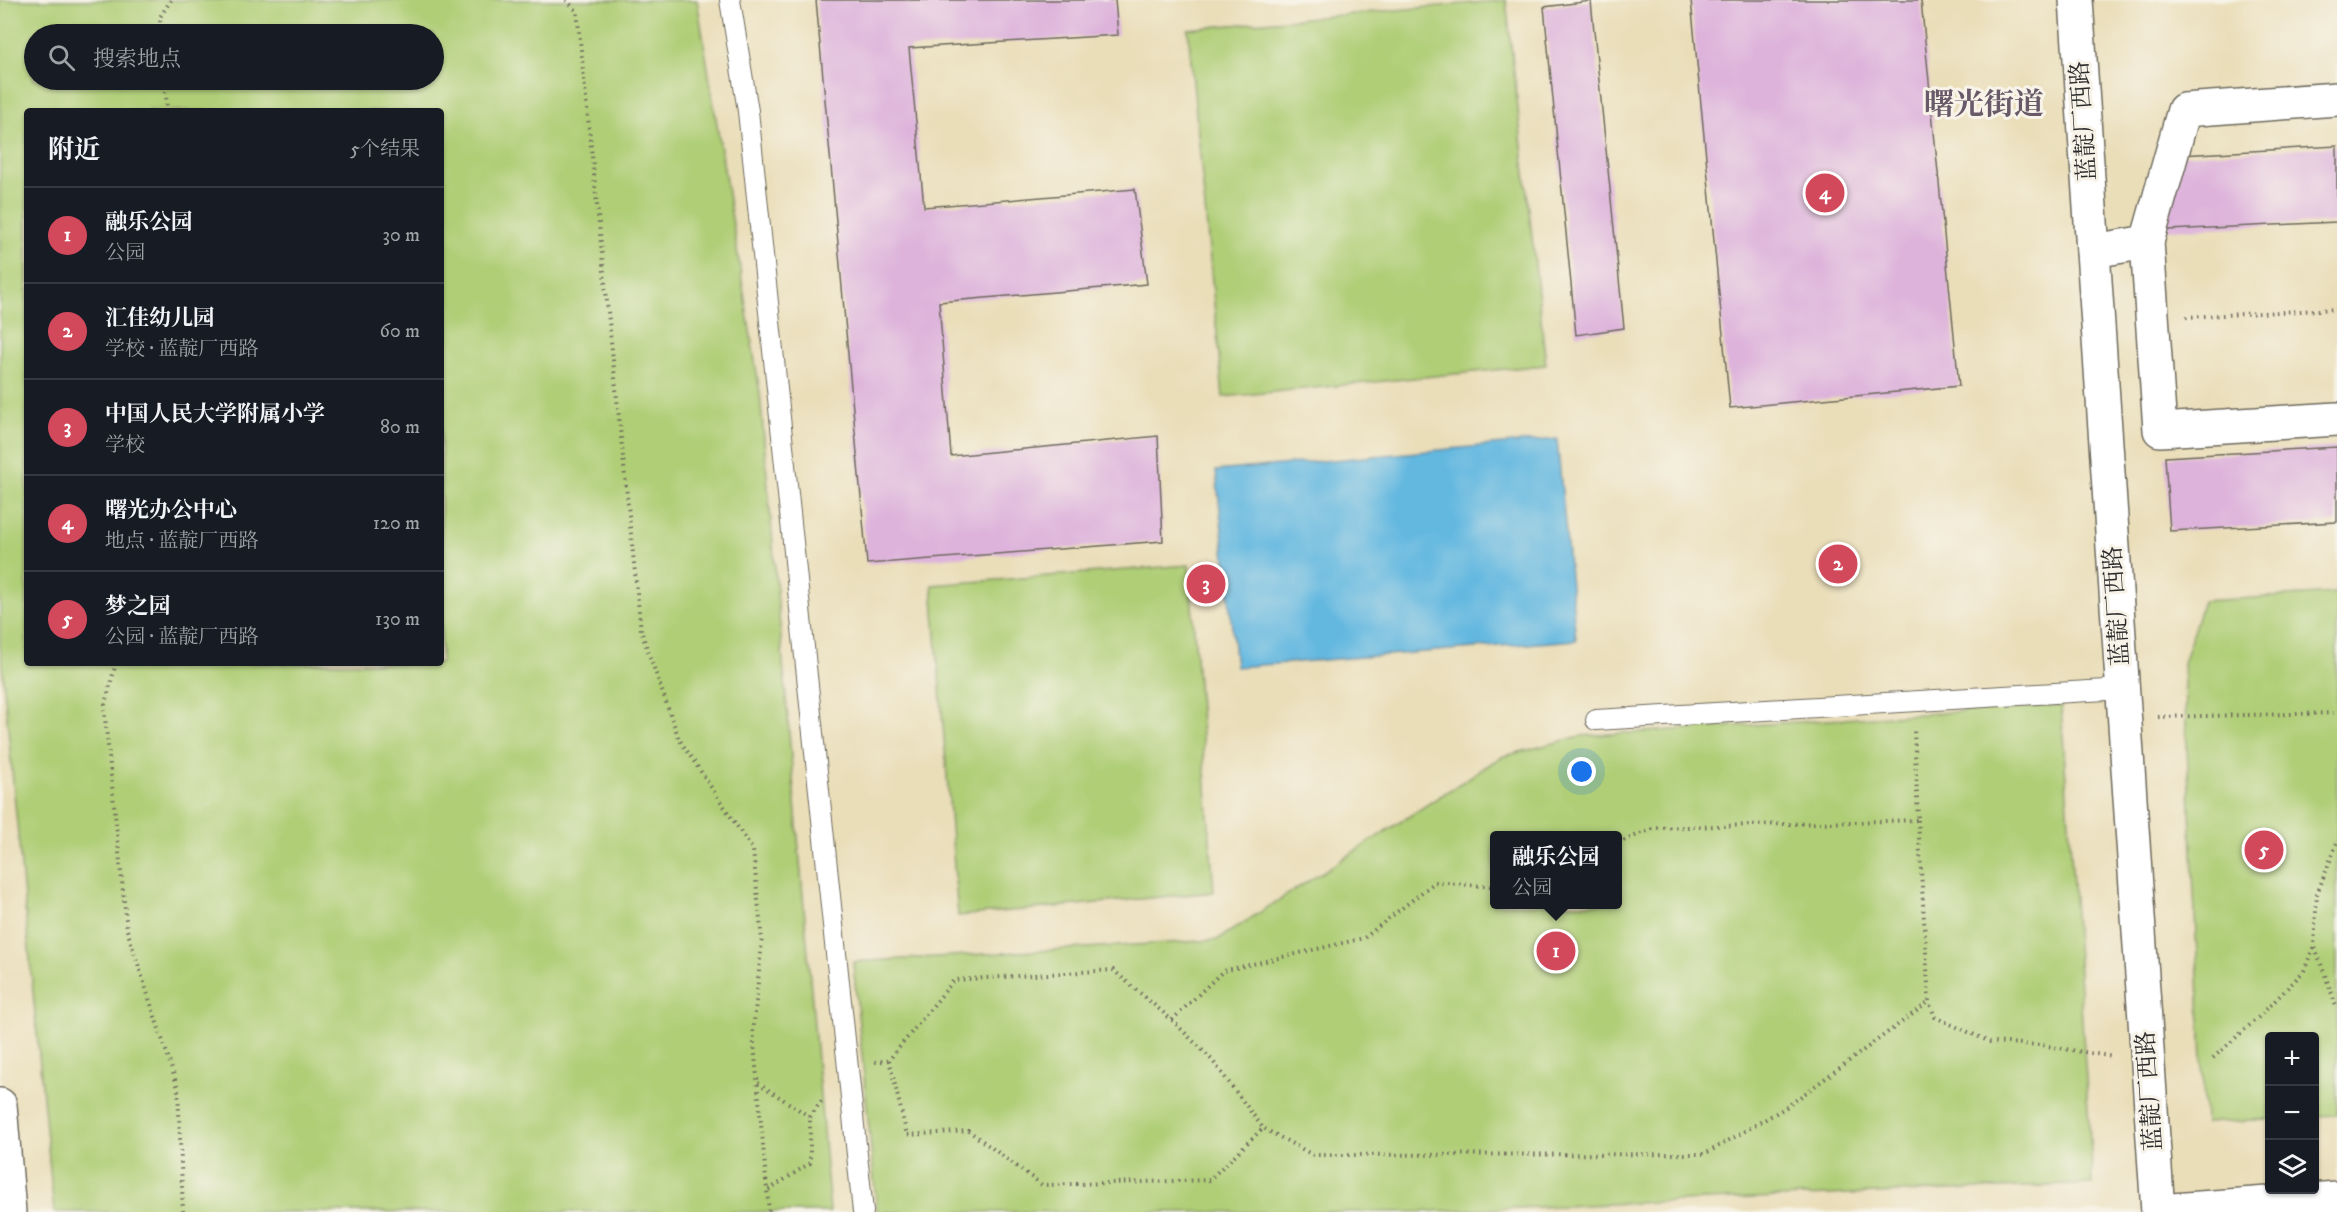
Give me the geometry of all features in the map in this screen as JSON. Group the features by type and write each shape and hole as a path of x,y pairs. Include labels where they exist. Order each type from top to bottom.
{"street":[{"name":"蓝靛厂西路","path":"2076,0 2158,1211"},
{"path":"2337,99 2184,110 2147,242 2160,430 2337,419"},
{"path":"2093,251 2147,242"},
{"path":"0,1104 9,1212"},
{"path":"2158,1211 2337,1198"}],"lane":[{"path":"730,0 748,111 863,1212"},
{"path":"1596,720 2124,703"}],"path":[{"path":"160,24 160,17 171,0"},
{"path":"566,0 577,12 641,631 679,739 753,850 762,940 753,1033 769,1212"},
{"path":"166,90 167,108"},
{"path":"2152,319 2337,309"},
{"path":"115,666 104,708 128,930 178,1088 183,1212"},
{"path":"2124,703 2337,713"},
{"path":"1913,721 1929,1002 1935,1017 1990,1042 2041,1045 2148,1063"},
{"path":"1622,841 1655,828 1918,820"},
{"path":"2213,1058 2260,1016 2304,971 2314,946 2317,894 2337,843"},
{"path":"1172,1020 1223,971 1364,938 1435,882 1490,887"},
{"path":"2314,946 2337,1009"},
{"path":"848,1066 890,1060 954,980 1113,970 1172,1020 1212,1060 1263,1128 1313,1155 1705,1154 1785,1108 1929,1002"},
{"path":"890,1060 907,1135 969,1131 1042,1185 1209,1179 1263,1128"},
{"path":"758,1083 810,1117 810,1163 767,1191"}],"green space":[{"path":"0,0 697,0 760,393 830,1212 54,1212 0,646"},
{"path":"1506,0 1546,365 1223,397 1188,29"},
{"path":"1189,565 1214,892 958,916 932,585"},
{"path":"2337,593 2337,1115 2319,1116 2319,1032 2265,1032 2265,1119 2205,1123 2183,663 2203,601"},
{"path":"2061,705 2093,1184 1415,1212 877,1212 853,962 1217,940 1501,757 1580,736"}],"water":[{"path":"1557,439 1576,640 1236,667 1216,471"}],"building":[{"path":"816,0 1115,0 1118,35 909,48 924,207 1135,189 1147,284 939,302 951,456 1158,436 1163,541 867,564"},
{"path":"1691,0 1921,0 1959,386 1730,408"},
{"path":"1591,1 1624,328 1576,335 1544,7"},
{"path":"2337,146 2337,222 2168,230 2163,156"},
{"path":"2337,447 2337,522 2170,531 2165,457"}],"place":[{"name":"曙光办公中心","path":"1825,193"},
{"name":"汇佳幼儿园","path":"1838,564"},
{"name":"中国人民大学附属小学","path":"1206,584"},
{"name":"梦之园","path":"2264,850"},
{"name":"融乐公园","path":"1556,951"}],"district":[{"name":"曙光街道","path":"1984,105"}]}
